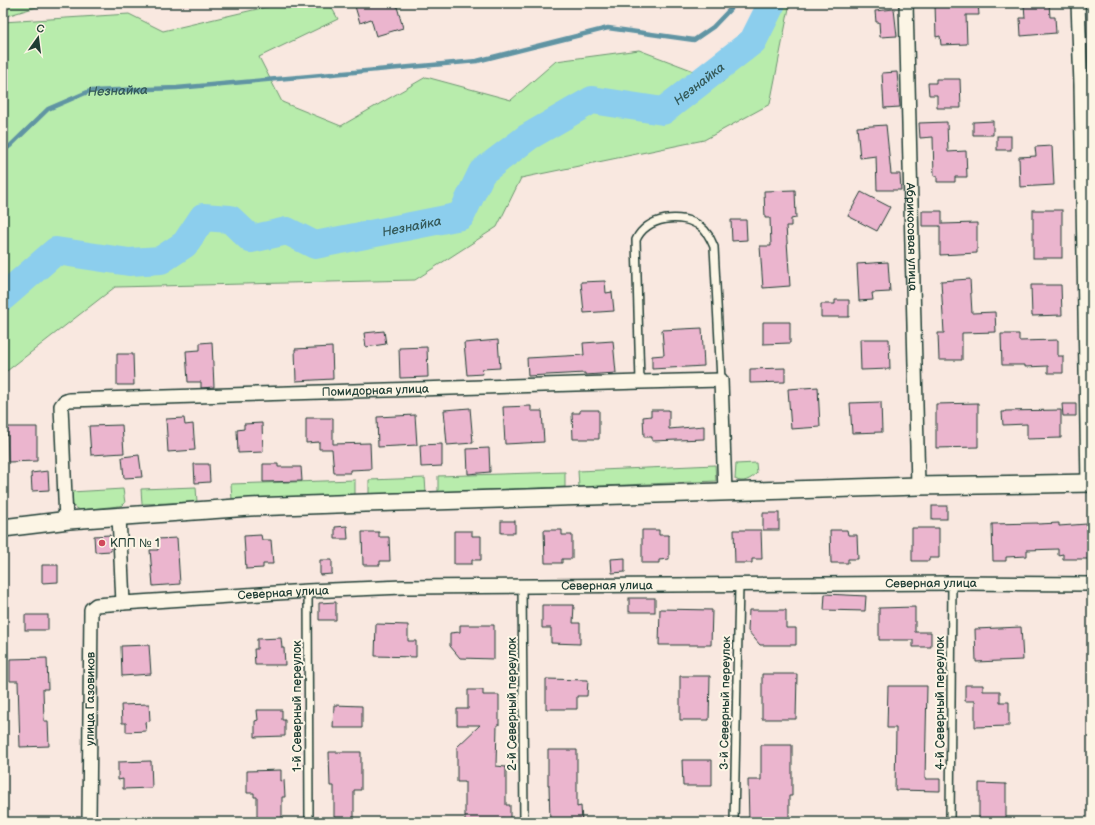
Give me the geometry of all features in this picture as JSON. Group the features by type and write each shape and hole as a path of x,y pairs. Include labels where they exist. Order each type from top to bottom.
{"street":[{"name":"Абрикосовая улица","path":"906,3 918,478"},
{"path":"3,528 66,520 265,507 725,492 918,478 1090,478 1078,3"},
{"path":"721,380 725,492"},
{"name":"Помидорная улица","path":"66,520 61,406 64,402 69,400 721,380"},
{"path":"119,516 122,603"},
{"name":"Северная улица","path":"122,603 308,591 403,587 952,583 1092,584"},
{"name":"улица Газовиков","path":"90,822 91,609 96,606 122,603"}],"lane":[{"path":"640,382 636,240 642,230 652,224 663,220 678,219 690,221 702,228 714,247 721,380"},
{"name":"4-й Северный переулок","path":"950,822 952,583"},
{"name":"3-й Северный переулок","path":"734,822 739,585"},
{"name":"2-й Северный переулок","path":"522,586 524,822"},
{"name":"1-й Северный переулок","path":"308,591 308,822"}],"green space":[{"path":"3,3 50,3 3,17"},
{"path":"283,3 329,3 338,19 259,57 282,102 341,126 426,77 511,100 556,61 639,50 723,82 761,3 790,3 770,104 704,140 521,178 497,227 415,280 115,287 3,374 3,22 129,14 163,31"},
{"path":"756,463 757,473 752,477 744,481 735,479 736,464"},
{"path":"715,465 716,481 579,487 578,471"},
{"path":"565,472 565,487 438,492 438,476"},
{"path":"425,478 426,492 369,494 369,480"},
{"path":"355,480 355,495 232,499 231,484"},
{"path":"196,487 197,502 142,504 141,489"},
{"path":"123,489 125,503 123,505 80,510 73,506 71,492"}],"building":[{"path":"354,3 396,3 403,28 376,36 371,19 360,23"},
{"path":"978,3 979,15 966,15 967,44 941,45 940,36 936,37 935,4"},
{"path":"1049,3 1050,17 1055,17 1056,33 1021,36 1020,18 1025,18 1024,4"},
{"path":"894,9 897,36 880,37 879,22 876,22 875,11"},
{"path":"897,72 900,107 884,108 882,73"},
{"path":"936,79 960,79 961,108 937,108 937,95 929,95 928,83 936,83"},
{"path":"993,121 993,135 973,135 973,122"},
{"path":"947,122 948,152 966,151 967,177 955,177 955,182 937,182 937,176 934,176 933,137 920,138 919,123"},
{"path":"886,125 891,174 900,174 901,190 877,190 876,156 860,158 857,127"},
{"path":"997,136 1011,136 1011,150 997,150"},
{"path":"1052,146 1054,185 1020,187 1019,157 1036,156 1035,147"},
{"path":"795,190 796,218 791,219 791,226 786,226 790,286 763,288 760,246 771,246 770,218 765,218 764,191"},
{"path":"861,192 890,207 877,231 848,216"},
{"path":"1033,210 1062,210 1062,258 1033,258"},
{"path":"922,211 942,211 942,224 977,223 977,253 940,255 940,226 922,226"},
{"path":"731,220 746,220 747,240 732,241"},
{"path":"888,262 890,292 872,293 873,300 859,301 857,264"},
{"path":"970,279 972,313 995,312 996,332 962,333 962,360 939,360 938,333 944,333 941,281"},
{"path":"605,281 606,293 612,292 614,311 584,313 581,282"},
{"path":"1031,285 1061,285 1062,315 1032,316"},
{"path":"835,300 849,300 849,317 821,317 821,304 835,304"},
{"path":"763,322 790,322 790,343 763,344"},
{"path":"702,328 704,366 652,369 652,356 664,355 662,330"},
{"path":"384,331 386,344 366,347 364,333"},
{"path":"1001,334 1019,334 1019,341 1058,340 1058,356 1063,356 1063,373 1048,373 1048,366 1025,367 1025,365 1002,365"},
{"path":"860,339 889,339 890,369 861,370"},
{"path":"498,340 500,368 482,369 483,374 467,375 464,343"},
{"path":"613,341 616,373 528,376 527,358 584,355 583,343"},
{"path":"212,342 214,387 201,388 201,382 188,382 186,351 200,350 200,343"},
{"path":"332,347 333,379 296,381 295,349"},
{"path":"427,347 428,377 400,378 399,348"},
{"path":"117,354 133,354 134,385 117,385"},
{"path":"785,368 785,382 750,383 750,369"},
{"path":"818,387 820,427 791,429 788,389"},
{"path":"881,402 882,432 852,433 850,403"},
{"path":"978,403 978,447 936,448 936,404"},
{"path":"1062,404 1076,404 1076,416 1063,416"},
{"path":"531,406 531,411 542,411 544,442 505,444 503,407"},
{"path":"470,408 473,443 447,445 444,410"},
{"path":"580,410 599,410 599,439 573,439 572,413 580,413"},
{"path":"651,410 669,410 669,429 704,426 704,439 652,441 652,437 644,437 643,417 651,416"},
{"path":"1061,410 1061,438 1027,439 1027,424 1003,425 1002,412 1005,411"},
{"path":"415,415 417,445 378,447 377,417"},
{"path":"184,418 185,425 193,424 195,450 168,452 166,419"},
{"path":"306,418 333,418 333,444 370,443 371,469 350,470 350,473 334,473 332,449 319,449 319,442 306,443"},
{"path":"262,423 263,452 238,453 237,430 244,429 244,424"},
{"path":"122,425 124,453 91,455 89,426"},
{"path":"7,427 37,427 37,461 8,462"},
{"path":"442,444 442,466 421,467 420,445"},
{"path":"489,448 490,472 468,474 467,449"},
{"path":"139,455 142,477 124,478 122,457"},
{"path":"194,464 209,464 210,482 195,483"},
{"path":"263,464 278,464 278,467 301,467 302,481 263,482"},
{"path":"48,471 49,490 32,491 31,473"},
{"path":"932,506 947,506 947,519 932,519"},
{"path":"763,513 779,513 779,530 763,530"},
{"path":"501,521 515,521 515,533 501,533"},
{"path":"1059,523 1059,526 1087,524 1089,559 1063,559 1063,554 1058,555 1058,549 1027,550 1027,556 1006,557 1006,561 993,561 992,524"},
{"path":"347,526 348,539 335,539 335,527"},
{"path":"912,528 939,528 939,558 929,558 929,561 912,561"},
{"path":"544,530 562,530 562,535 572,535 572,559 562,559 562,563 545,563"},
{"path":"642,530 659,530 659,535 669,535 669,559 659,560 659,563 642,563"},
{"path":"734,530 761,530 762,559 752,559 752,563 735,563"},
{"path":"830,530 847,530 848,535 857,535 858,559 848,559 848,563 831,563"},
{"path":"454,531 472,531 472,536 481,536 481,560 472,560 472,564 454,564"},
{"path":"362,532 379,532 379,537 389,537 390,561 380,561 380,565 363,565"},
{"name":"КПП № 1","path":"110,535 111,551 95,552 94,536"},
{"path":"261,535 262,540 271,540 273,564 263,564 263,568 246,569 244,536"},
{"path":"177,538 180,584 153,586 150,550 158,550 157,539"},
{"path":"625,558 625,572 612,573 611,559"},
{"path":"320,560 332,560 332,574 320,575"},
{"path":"42,565 58,565 58,582 42,583"},
{"path":"825,594 866,596 865,611 824,610"},
{"path":"629,598 655,598 655,612 629,612"},
{"path":"336,602 336,620 319,620 319,603"},
{"path":"542,605 574,605 573,623 580,623 580,644 551,643 551,628 542,628"},
{"path":"915,607 915,632 931,632 931,647 913,647 913,640 879,640 879,608"},
{"path":"660,609 712,610 711,645 659,645"},
{"path":"749,610 786,610 786,628 796,628 796,645 760,645 748,631"},
{"path":"25,615 48,615 48,630 25,630"},
{"path":"376,624 408,625 408,641 416,641 416,657 375,656"},
{"path":"460,625 494,625 494,659 460,658 450,646 450,633 460,632"},
{"path":"1021,627 1023,660 976,662 975,629"},
{"path":"281,638 282,648 284,648 285,665 255,665 254,649 257,649 257,639"},
{"path":"149,645 151,674 122,676 121,646"},
{"path":"47,658 48,689 43,689 44,721 48,721 49,746 20,747 18,681 10,681 10,659"},
{"path":"762,674 797,674 796,719 762,719"},
{"path":"680,676 710,676 709,720 680,720"},
{"path":"546,679 588,680 587,696 577,696 577,709 546,709"},
{"path":"965,685 983,685 983,691 1000,691 1000,702 1009,702 1009,726 975,727 975,701 965,701"},
{"path":"888,686 927,686 925,779 940,779 940,791 895,790 896,728 887,728"},
{"path":"468,690 483,690 483,695 499,695 499,725 497,725 496,766 506,767 506,805 510,805 510,819 502,818 502,822 465,822 465,782 457,782 457,747 480,725 457,725 457,709 468,709"},
{"path":"149,704 150,721 145,722 146,731 126,732 126,723 122,723 121,705"},
{"path":"334,705 362,706 362,728 333,728"},
{"path":"257,710 282,710 282,720 285,720 285,736 255,737 255,721 258,720"},
{"path":"761,745 792,745 792,796 789,796 789,822 749,822 748,780 761,780"},
{"path":"548,750 577,750 577,807 581,806 582,822 550,822"},
{"path":"329,752 361,752 361,790 354,790 354,822 334,822 334,786 330,786"},
{"path":"682,760 712,760 712,786 683,786"},
{"path":"151,761 152,788 123,789 123,779 118,780 118,762"},
{"path":"281,770 281,781 284,780 285,797 282,797 282,822 257,822 257,797 254,797 254,793 247,793 247,771"},
{"path":"979,783 1006,784 1006,822 979,821"}],"waterway":[{"name":"Незнайка","path":"3,151 48,109 90,91 177,88 477,61 608,28 694,40 713,27 736,3"},
{"name":"Незнайка","path":"3,297 56,251 129,262 161,260 185,244 203,217 230,219 251,239 287,231 315,245 461,216 482,172 528,137 592,100 663,111 753,41 772,3"}],"place":[{"name":"КПП № 1","path":"102,543"}]}
